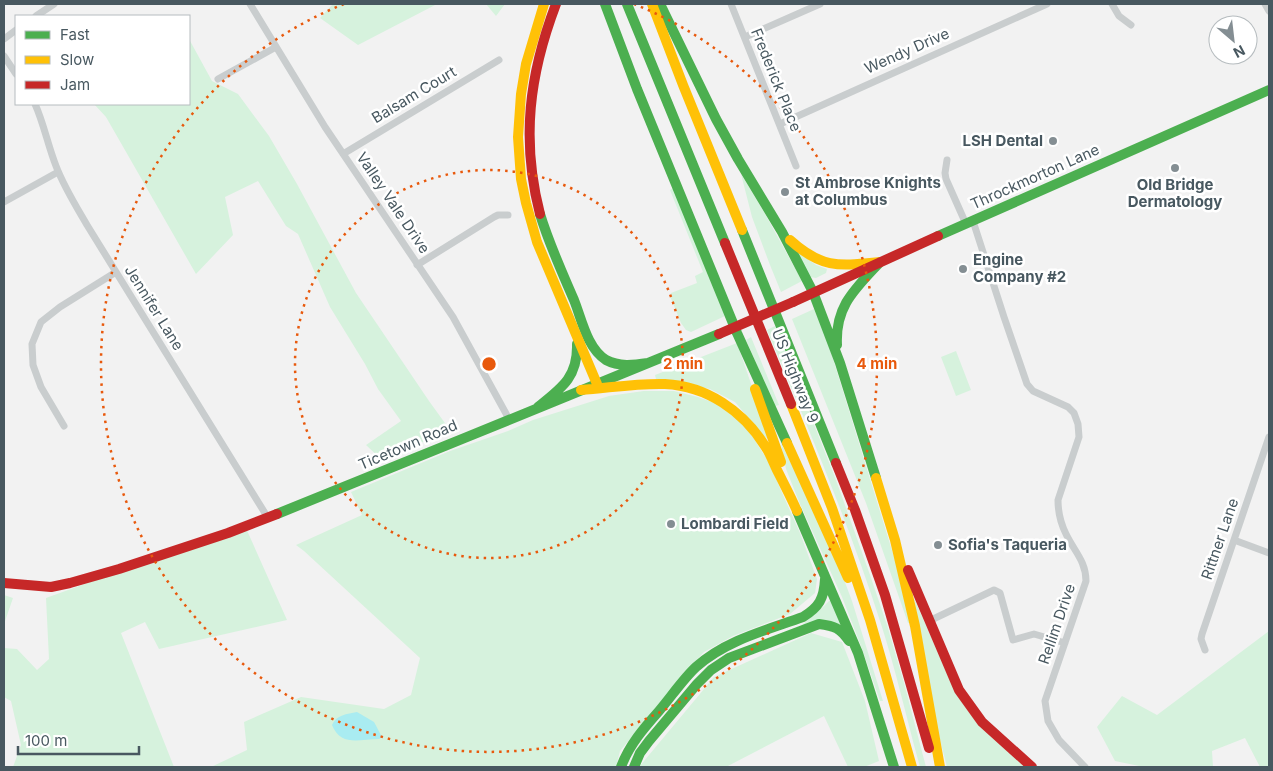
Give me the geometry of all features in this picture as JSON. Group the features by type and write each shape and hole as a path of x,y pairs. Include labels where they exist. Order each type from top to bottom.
{"main road":[{"path":"544,4 526,64 521,94 518,122 523,191 535,235 597,384"},
{"path":"556,4 540,54 531,102 529,138 531,170 537,202 549,242 588,337 597,352 605,359 620,364 648,363"},
{"path":"600,4 616,33"},
{"path":"605,4 737,333 850,583 870,620"},
{"name":"US Highway 9","path":"627,4 832,508 870,620 912,767"},
{"name":"US Highway 9","path":"652,4 855,510 885,595 935,767"},
{"path":"660,4 716,119 782,232 813,292 840,363 895,540 915,626 940,767"},
{"name":"Throckmorton Lane","path":"813,292 1269,90"},
{"path":"782,232 803,252 824,263 848,265 880,262"},
{"path":"840,363 836,336 842,311 850,295 880,262"},
{"name":"Ticetown Road","path":"4,583 51,587 70,583 228,533 719,334 813,292"},
{"path":"737,333 796,509"},
{"path":"538,407 560,389 572,375 578,355 576,336"},
{"path":"581,390 667,384 701,391 716,398 740,414 758,435 766,447 796,509 858,653 894,767"},
{"path":"895,540 960,690 982,722 1032,767"},
{"path":"621,767 626,754 638,736 702,662 724,648 802,617 815,609 821,602 824,594 825,574"},
{"path":"634,767 640,753 649,741 697,684 711,670 729,658 820,624 833,626 842,631 858,653"}],"street":[{"path":"38,15 54,4"},
{"name":"Valley Vale Drive","path":"250,4 324,126 453,317 509,420"},
{"name":"Frederick Place","path":"731,4 796,166"},
{"path":"745,37 820,4"},
{"name":"Wendy Drive","path":"780,124 1047,4"},
{"path":"1112,4 1119,16 1131,25"},
{"path":"1265,4 1269,11"},
{"path":"4,39 15,31"},
{"path":"218,79 276,47"},
{"path":"4,56 15,72"},
{"name":"Balsam Court","path":"343,154 499,60"},
{"name":"Jennifer Lane","path":"35,105 58,172 66,188 268,518"},
{"name":"Rellim Drive","path":"947,160 946,179 970,223 1027,384 1033,391 1068,407 1074,413 1078,424 1079,436 1058,500 1058,508 1066,534 1086,571 1086,581 1046,702 1048,721 1059,740 1085,767"},
{"path":"4,202 58,172"},
{"path":"418,265 494,216 508,216"},
{"path":"64,426 40,387 33,365 32,344 41,322 60,307 116,272"},
{"name":"Rittner Lane","path":"1205,650 1201,639 1202,634 1269,437"},
{"path":"1234,540 1269,553"},
{"path":"929,621 994,590 1000,593 1013,640 1034,634 1065,643"}],"green space":[{"path":"333,4 437,4 358,45 320,18"},
{"path":"486,4 505,4 496,16"},
{"path":"190,41 212,81 238,94 269,136 356,293 450,430 382,460 366,445 401,421 378,389 330,307 298,234 286,226 258,181 225,197 233,235 196,274 106,117 95,105 190,105"},
{"path":"741,174 802,281 781,292 752,217"},
{"path":"673,188 725,316 691,332 686,330 681,323 670,296 671,293 697,283 695,276 703,272 670,190"},
{"path":"795,250 816,265 827,269 826,273 816,278 810,277"},
{"path":"814,309 827,339 898,570 910,623 908,623 866,503 792,319"},
{"path":"775,326 836,480 869,572 904,683 926,767 920,767 897,678 869,587 813,439 767,330"},
{"path":"751,337 779,405 775,406 746,340"},
{"path":"737,343 771,442 735,402 710,389 656,379 655,375"},
{"path":"956,351 971,390 956,396 941,357"},
{"path":"644,391 674,391 698,397 715,403 731,413 746,426 768,461 800,533 817,579 815,593 790,614 733,636 704,652 620,751 616,767 211,767 247,750 244,722 301,697 384,709 411,695 420,658 296,545 362,515 351,492 450,451 508,431 533,420 609,396"},
{"path":"781,443 831,545 852,601 883,701 880,701 842,597 786,469"},
{"path":"245,526 287,620 159,649 145,622 121,633 174,767 13,767 21,745 11,701 4,697 4,648 17,649 37,670 49,659 46,598"},
{"path":"4,595 13,598 4,624"},
{"path":"914,598 948,676 1025,767 947,767 937,728"},
{"path":"831,601 841,624 801,626 824,606"},
{"path":"1269,631 1269,767 1260,767 1245,738 1212,751 1213,767 1144,767 1115,761 1097,727 1122,696 1157,715"},
{"path":"811,633 842,642 865,701 879,761 864,767 848,767 824,716 726,767 639,767 714,677"}],"water":[{"path":"357,712 374,722 382,737 379,739 351,740 340,736 336,732 332,725 336,719"}],"traffic: fast":[{"path":"605,4 637,89 737,333 787,443"},
{"path":"627,4 725,243"},
{"path":"660,4 716,119 782,232 813,292 840,363 876,478"},
{"path":"938,236 1269,90"},
{"path":"540,214 586,333 599,355 606,360 621,365 648,363"},
{"path":"742,230 836,463"},
{"path":"837,345 839,319 848,299 880,262"},
{"path":"277,514 719,334"},
{"path":"538,407 567,381 575,365 577,344"},
{"path":"797,511 858,653 894,767"},
{"path":"621,767 637,737 696,667 720,650 734,643 761,631 803,617 820,602 825,579"},
{"path":"634,767 640,753 649,741 697,684 711,670 729,658 819,624 837,628 849,641"}],"traffic: slow":[{"path":"544,4 526,64 521,94 518,137 521,179 537,242 597,384"},
{"path":"652,4 742,230"},
{"path":"790,240 822,261 842,264 880,262"},
{"path":"581,390 665,384 680,386 709,395 735,412 756,433 770,455 797,511"},
{"path":"755,389 781,462"},
{"path":"791,404 832,508 870,620 912,767"},
{"path":"787,443 848,578"},
{"path":"876,478 895,540 915,626 940,767"}],"traffic: jam":[{"path":"540,214 531,160 531,108 539,56 556,4"},
{"path":"793,302 938,236"},
{"path":"725,243 791,404"},
{"path":"719,334 793,302"},
{"path":"836,463 885,595 929,748"},
{"path":"4,583 51,587 70,583 228,533 277,514"},
{"path":"908,570 959,690 982,722 1032,767"}],"place":[{"name":"LSH Dental","path":"1053,141"},
{"name":"Old Bridge Dermatology","path":"1175,168"},
{"name":"St Ambrose Knights at Columbus","path":"785,192"},
{"name":"Engine Company #2","path":"963,269"},
{"name":"Lombardi Field","path":"671,524"},
{"name":"Sofia's Taqueria","path":"938,545"}]}
